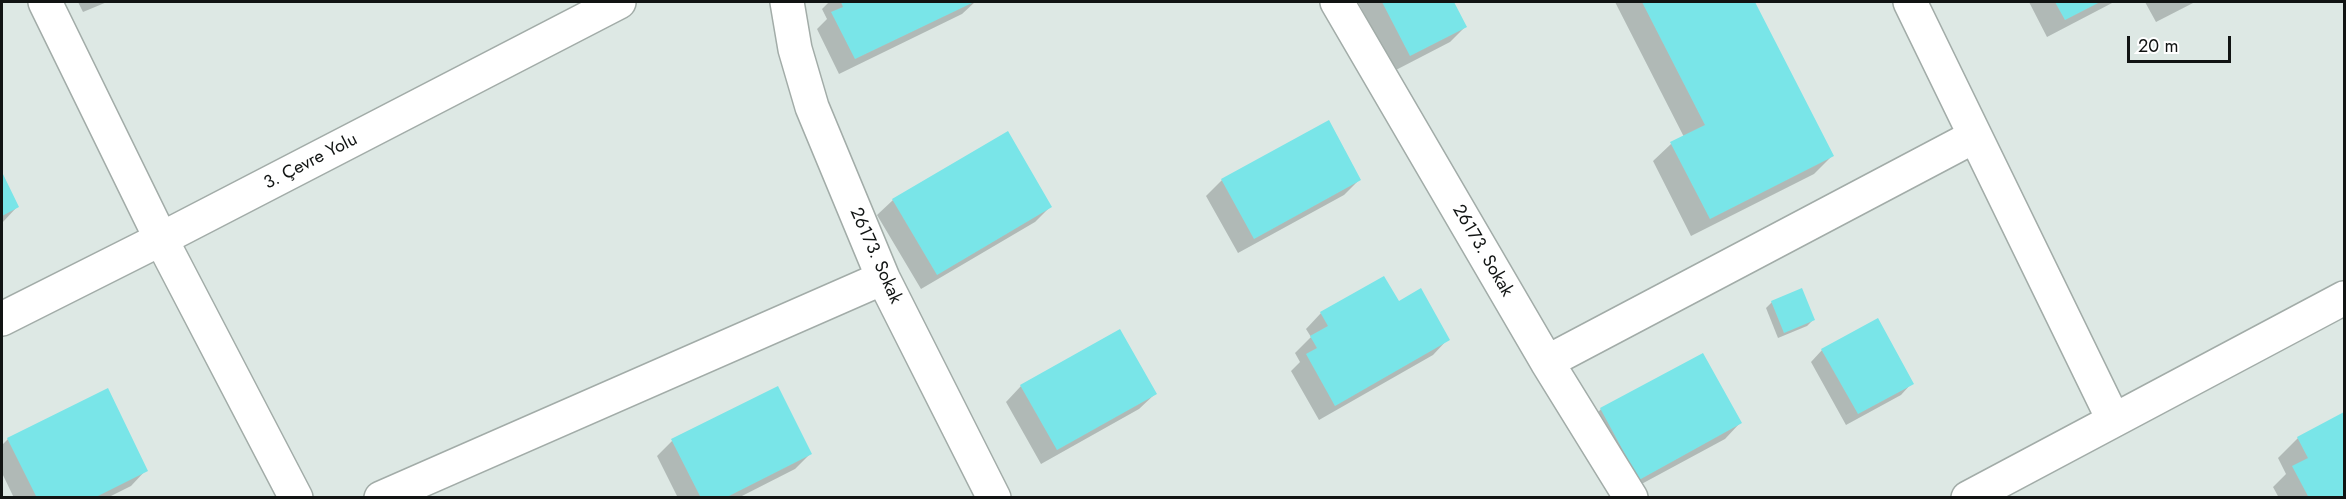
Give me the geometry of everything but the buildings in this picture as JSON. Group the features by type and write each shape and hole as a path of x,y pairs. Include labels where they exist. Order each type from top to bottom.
{"street":[{"path":"45,2 161,239 296,498"},
{"name":"3. Çevre Yolu","path":"2,319 619,2"},
{"name":"26173. Sokak","path":"787,2 795,49 812,107 883,278 994,498"},
{"name":"26173. Sokak","path":"1337,2 1547,362 1631,498"},
{"path":"1910,2 2113,419"},
{"path":"1547,362 1975,136"},
{"path":"381,498 883,278"},
{"path":"1968,498 2344,298"}]}
